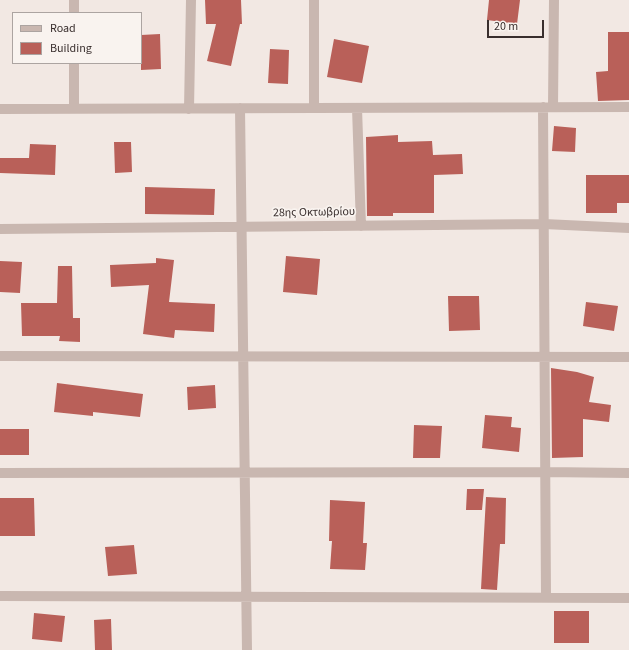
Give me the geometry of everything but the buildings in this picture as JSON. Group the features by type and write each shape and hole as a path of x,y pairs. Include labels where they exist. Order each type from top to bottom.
{"street":[{"path":"74,0 74,12"},
{"path":"189,109 191,0"},
{"path":"314,0 314,108"},
{"path":"546,597 544,224 548,107 554,0"},
{"path":"74,64 74,109"},
{"path":"0,109 629,107"},
{"path":"240,108 247,650"},
{"path":"357,108 361,226"},
{"name":"28ης Οκτωβρίου","path":"0,229 544,224 629,228"},
{"path":"0,356 629,357"},
{"path":"0,473 629,473"},
{"path":"0,596 629,598"}]}
